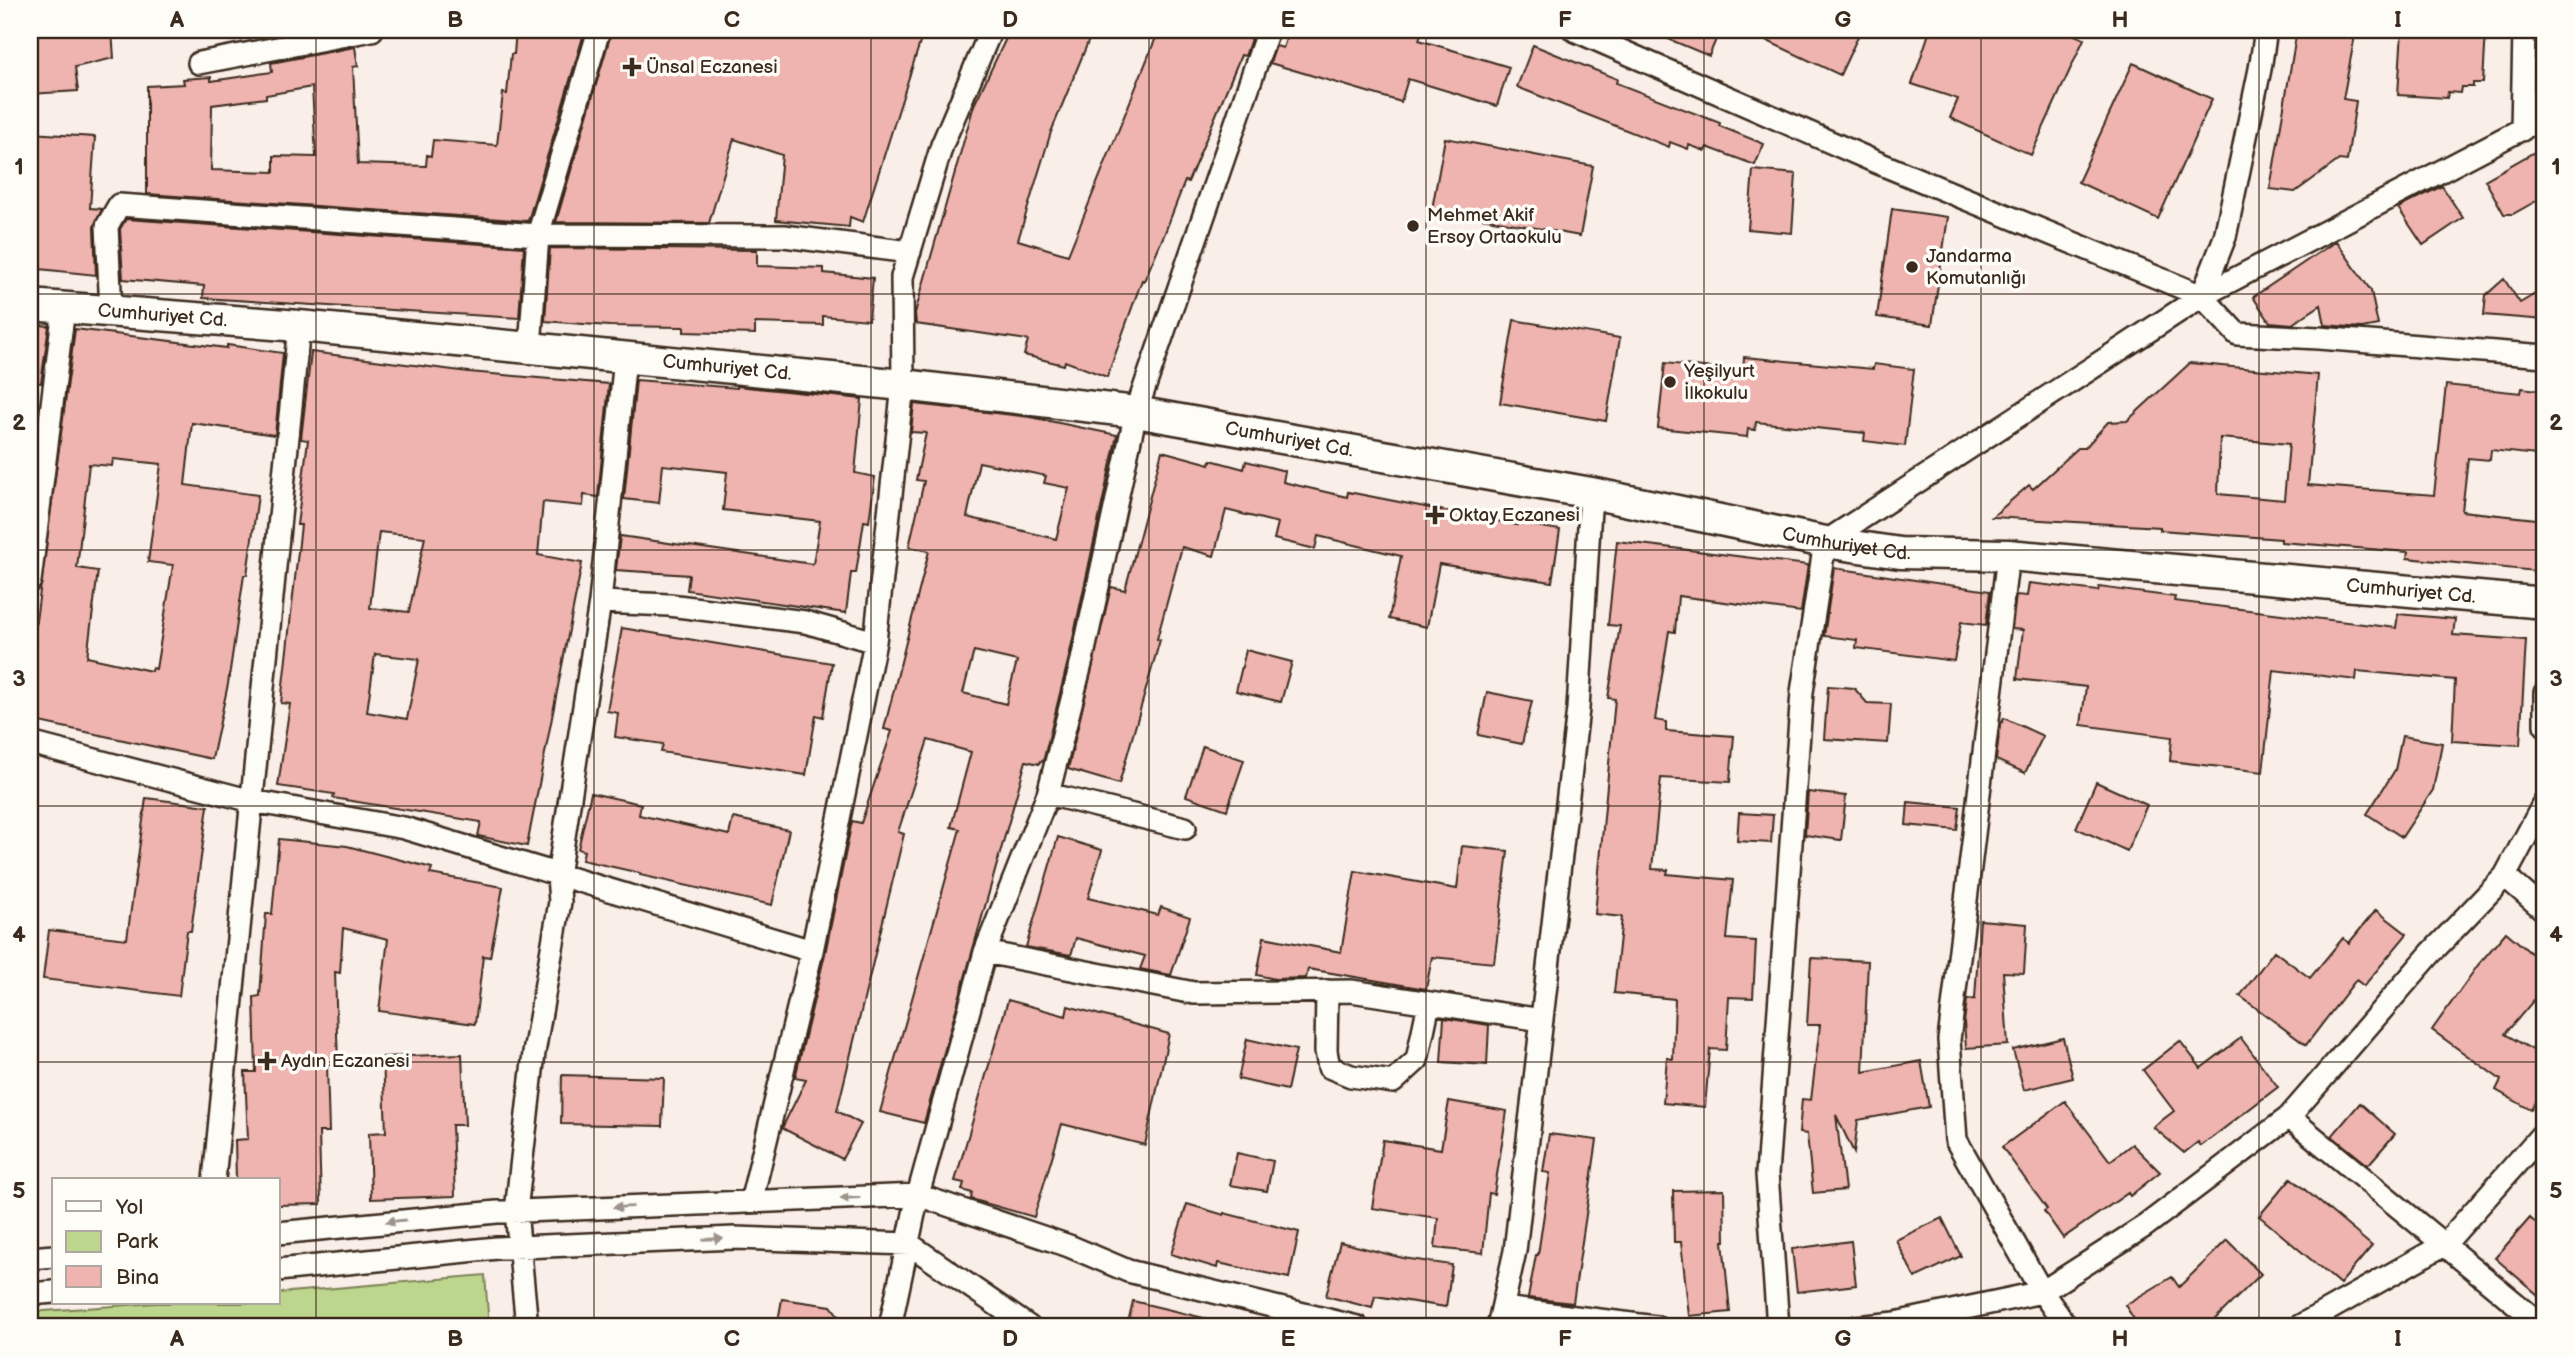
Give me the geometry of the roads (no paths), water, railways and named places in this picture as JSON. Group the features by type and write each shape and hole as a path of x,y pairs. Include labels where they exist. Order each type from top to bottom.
{"main road":[{"name":"Cumhuriyet Cd.","path":"30,306 299,326 530,348 903,385 1136,412 1591,493 1825,542 1900,553 2008,555 2545,603"}],"street":[{"path":"198,63 372,30"},
{"path":"530,348 538,235 599,30"},
{"path":"751,1202 812,951 876,642 903,385 902,277 942,145 991,30"},
{"path":"890,1327 918,1195 985,952 1048,794 1082,660 1136,412 1268,30"},
{"path":"1574,30 1876,162 2202,296 2237,334 2545,356"},
{"path":"2202,296 2225,237 2266,30"},
{"path":"2522,130 2524,30"},
{"path":"1778,1327 1767,1174 1802,692 1825,542 2202,296 2545,117"},
{"path":"111,312 107,226 119,205 538,235 784,236 909,252"},
{"path":"30,581 64,308"},
{"path":"214,1178 299,326"},
{"path":"527,1327 516,1211 534,1053 561,902 558,876 600,602 625,358"},
{"path":"1591,493 1578,709 1514,1251 1500,1317 1656,1327"},
{"path":"2008,555 1949,1040 1956,1140 2042,1292 2067,1327"},
{"path":"600,602 669,605 805,622 876,642"},
{"path":"2545,693 2545,725"},
{"path":"30,743 252,800 404,828 812,951"},
{"path":"1048,794 1185,828"},
{"path":"1857,1327 1895,1322 2042,1292 2145,1226 2290,1117 2432,952 2505,876 2545,802"},
{"path":"2505,876 2545,911"},
{"path":"985,952 1194,993 1351,991 1542,1020"},
{"path":"1327,991 1326,1051 1329,1067 1351,1076 1393,1082 1418,1060 1429,1003"},
{"path":"2290,1117 2544,1327"},
{"path":"2298,1327 2445,1244 2545,1131"},
{"path":"280,1233 516,1211 918,1195 1069,1246 1128,1271 1357,1327"},
{"path":"280,1270 518,1247 735,1238 909,1244 1029,1327"},
{"path":"30,1258 52,1255"},
{"path":"30,1294 52,1292"}],"place":[{"name":"Ünsal Eczanesi","path":"632,67"},
{"name":"Mehmet Akif Ersoy Ortaokulu","path":"1413,226"},
{"name":"Jandarma Komutanlığı","path":"1912,267"},
{"name":"Yeşilyurt İlkokulu","path":"1670,382"},
{"name":"Oktay Eczanesi","path":"1435,515"},
{"name":"Aydın Eczanesi","path":"267,1061"}]}
